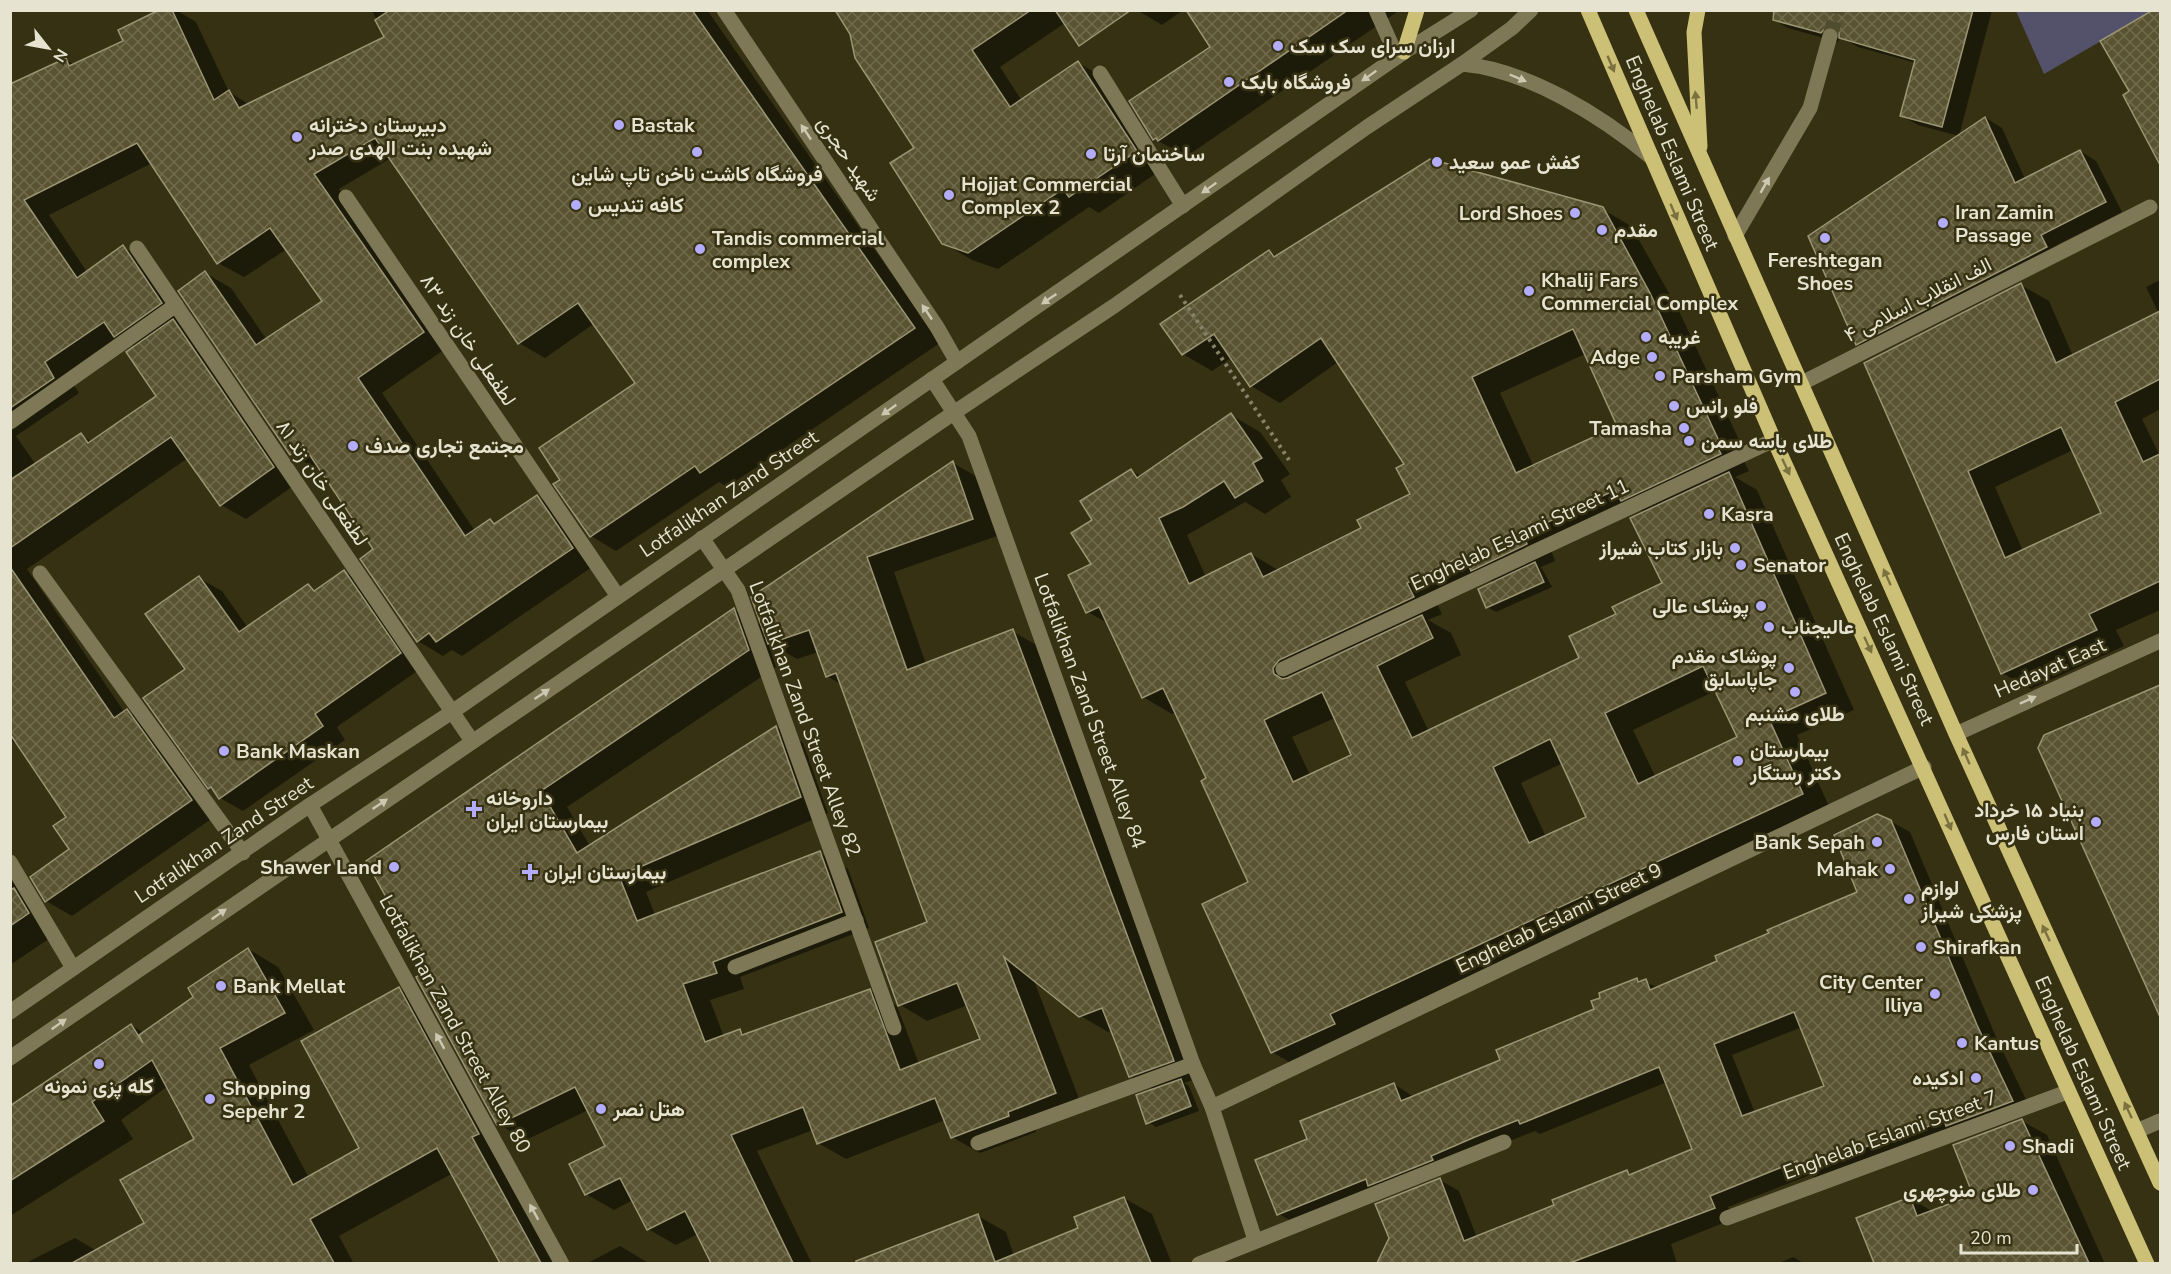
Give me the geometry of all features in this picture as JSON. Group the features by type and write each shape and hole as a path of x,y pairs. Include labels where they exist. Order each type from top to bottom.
{"main road":[{"path":"1401,54 1417,10"},
{"name":"Enghelab Eslami Street","path":"1588,10 1774,440 1924,767 2067,1092 2147,1263"},
{"name":"Enghelab Eslami Street","path":"1636,10 1956,734 2160,1183"},
{"path":"1698,10 1694,32 1695,85 1701,159"}],"street":[{"name":"شهید حجری","path":"724,10 937,327 957,362"},
{"path":"1376,10 1401,54"},
{"name":"Lotfalikhan Zand Street","path":"10,1012 310,805 452,712 617,595 1401,54 1471,10"},
{"path":"10,1058 329,838 1114,306 1367,127 1462,64 1512,28 1531,10"},
{"path":"1735,236 1810,108 1830,36"},
{"path":"1462,64 1502,70 1531,83 1622,133 1652,158"},
{"path":"1100,73 1183,206"},
{"name":"لطفعلی خان زند ۸۳","path":"346,197 617,595"},
{"name":"۴ الف انقلاب اسلامی","path":"1802,383 2150,207"},
{"name":"لطفعلی خان زند ۸۱","path":"137,248 472,741"},
{"path":"10,422 176,305"},
{"name":"Lotfalikhan Zand Street Alley 84","path":"933,379 969,436 1193,1064 1212,1107 1255,1240"},
{"name":"Enghelab Eslami Street 11","path":"1283,669 1774,440"},
{"name":"Lotfalikhan Zand Street Alley 82","path":"702,537 738,590 894,1028"},
{"path":"40,573 243,853"},
{"name":"Hedayat East","path":"1956,734 2160,641"},
{"name":"Enghelab Eslami Street 9","path":"1212,1107 1924,767"},
{"name":"Lotfalikhan Zand Street Alley 80","path":"310,805 562,1263"},
{"path":"10,862 73,968"},
{"path":"735,967 856,920"},
{"path":"978,1143 1193,1064"},
{"name":"Enghelab Eslami Street 7","path":"1727,1218 2067,1092"},
{"path":"2137,1131 2160,1121"},
{"path":"1199,1263 1504,1142"}],"path":[{"path":"1180,295 1290,460"}],"shaded area":[{"path":"2016,11 2153,11 2044,74"}],"building":[{"path":"159,10 172,10 214,100 229,90 239,108 384,37 375,20 390,10 692,10 915,328 700,473 695,466 590,537 553,484 560,480 539,448 635,383 578,303 518,344 375,138 314,174 424,332 358,378 465,536 490,519 494,524 537,495 573,548 436,642 429,633 417,642 360,559 373,549 303,445 290,455 178,291 205,271 256,345 322,301 270,228 217,264 137,143 24,200 77,278 123,245 162,303 114,337 104,322 45,362 54,378 10,408 10,84 66,58 69,66 123,41 118,30"},
{"path":"835,10 1031,10 972,50 1010,107 1078,61 1137,151 1069,197 1063,189 968,253 942,244 890,163 914,148 855,58 850,34"},
{"path":"1055,10 1131,10 1079,46"},
{"path":"1186,10 1348,10 1158,141 1156,138 1153,140 1129,101 1210,47"},
{"path":"1774,10 1973,10 1942,127 1900,116 1915,60 1839,38 1839,33 1833,27 1827,27 1821,33 1773,20"},
{"path":"2153,10 2160,10 2160,165 2123,95 2129,91 2100,41"},
{"name":"Iran Zamin Passage","path":"1985,117 2015,183 2080,150 2106,202 2041,235 2047,247 1856,345 1808,236"},
{"path":"1430,159 1603,207 1650,293 1719,441 1715,442 1721,454 1621,501 1615,490 1523,534 1527,544 1471,571 1464,555 1407,583 1414,597 1279,660 1273,668 1274,674 1282,679 1287,678 1422,615 1433,638 1377,666 1412,738 1579,658 1569,636 1616,614 1612,607 1662,583 1630,518 1729,472 1826,693 1769,719 1803,794 1330,1014 1335,1024 1271,1053 1202,904 1248,882 1201,781 1206,778 1163,688 1142,698 1099,607 1086,613 1068,575 1091,564 1071,533 1092,520 1080,501 1131,469 1137,478 1231,413 1262,458 1253,463 1263,481 1235,498 1224,481 1183,507 1159,518 1189,584 1251,553 1263,577 1361,528 1357,520 1410,494 1396,468 1404,464 1321,338 1250,387 1214,334 1182,355 1160,324 1269,250 1274,257","holes":["1573,329 1617,426 1516,473 1472,377","1703,666 1737,737 1638,784 1605,713","1322,692 1351,755 1293,782 1264,720","1550,739 1586,817 1529,843 1493,767"]},
{"path":"2021,283 2056,363 2160,311 2160,379 2115,402 2143,462 2160,454 2160,581 2089,614 2097,630 2001,674 1864,363","holes":["2061,427 2101,513 2005,558 1968,471"]},
{"path":"173,319 274,467 220,506 171,437 10,548 10,480 81,433 88,443 156,396 126,352"},
{"path":"953,461 973,519 867,557 907,670 1013,629 1174,1061 1129,1077 1102,1008 1079,1017 1004,957 1056,1093 1008,1112 1009,1116 951,1138 935,1098 817,1144 803,1107 731,1135 793,1263 711,1263 685,1211 647,1230 620,1178 585,1195 569,1164 605,1146 575,1087 497,1125 416,977 427,971 366,861 734,608 749,650 541,791 577,853 776,726 801,797 619,876 637,921 820,851 842,912 713,962 717,973 683,984 705,1042 740,1029 742,1035 870,989 900,1070 980,1039 957,983 898,1006 875,942 927,922 836,673 826,677 809,630 768,644 751,597"},
{"path":"1535,562 1544,582 1486,608 1478,589"},
{"path":"10,567 114,718 127,709 192,800 45,902 30,877 69,849 53,826 66,817 10,734"},
{"path":"344,570 401,653 315,714 323,726 219,799 211,787 208,789 143,698 185,669 145,614 199,576 239,632 308,584 314,591"},
{"path":"2160,685 2160,1017 2038,748 2044,735"},
{"path":"1877,814 1891,820 1977,1025 2013,1101 1946,1126 1944,1120 1894,1140 1892,1137 1800,1171 1797,1161 1710,1196 1715,1208 1570,1263 1377,1263 1389,1238 1375,1204 1440,1178 1464,1241 1554,1205 1552,1200 1627,1170 1629,1175 1692,1149 1659,1067 1520,1124 1518,1120 1475,1137 1431,1156 1433,1160 1368,1186 1366,1179 1277,1215 1255,1160 1307,1139 1300,1121 1394,1083 1401,1101 1500,1060 1496,1050 1594,1009 1591,1001 1600,998 1599,993 1637,978 1638,982 1646,979 1650,990 1717,961 1715,956 1769,933 1767,930 1857,892 1834,835","holes":["1794,1012 1824,1086 1742,1116 1714,1044"]},
{"path":"14,888 29,913 10,926 10,890"},
{"path":"248,948 285,1013 220,1048 293,1185 359,1148 301,1041 399,987 479,1134 472,1137 541,1263 500,1263 437,1148 310,1219 334,1263 72,1263 144,1223 120,1180 194,1139 152,1060 92,1102 104,1121 10,1181 10,1106 131,1024 143,1043 139,1035 193,997 188,988"},
{"path":"1181,1079 1191,1106 1146,1124 1136,1095"},
{"path":"2022,1119 2089,1263 1874,1263 1856,1218 1910,1197 1917,1216 1973,1195 1953,1145"},
{"path":"1124,1197 1151,1263 856,1263 856,1261 978,1214 995,1262 1078,1228 1074,1217"}],"tunnel":[{"path":"1830,36 1837,10"}],"place":[{"name":"ارزان سرای سک سک","path":"1278,46"},
{"name":"فروشگاه بابک","path":"1229,82"},
{"name":"Bastak","path":"619,125"},
{"name":"دبیرستان دخترانه شهیده بنت الهدی صدر","path":"297,137"},
{"name":"فروشگاه کاشت ناخن تاپ شاین","path":"697,152"},
{"name":"ساختمان آرتا","path":"1091,154"},
{"name":"کفش عمو سعید","path":"1437,162"},
{"name":"Hojjat Commercial Complex 2","path":"949,195"},
{"name":"کافه تندیس","path":"576,205"},
{"name":"Lord Shoes","path":"1575,213"},
{"name":"Iran Zamin Passage","path":"1943,223"},
{"name":"مقدم","path":"1602,230"},
{"name":"Fereshtegan Shoes","path":"1825,238"},
{"name":"Tandis commercial complex","path":"700,249"},
{"name":"Khalij Fars Commercial Complex","path":"1529,291"},
{"name":"غریبه","path":"1646,337"},
{"name":"Adge","path":"1652,357"},
{"name":"Parsham Gym","path":"1660,376"},
{"name":"فلو رانس","path":"1674,406"},
{"name":"Tamasha","path":"1684,428"},
{"name":"طلای یاسه سمن","path":"1689,441"},
{"name":"مجتمع تجاری صدف","path":"353,446"},
{"name":"Kasra","path":"1709,514"},
{"name":"بازار کتاب شیراز","path":"1735,548"},
{"name":"Senator","path":"1741,565"},
{"name":"پوشاک عالی","path":"1761,606"},
{"name":"عالیجناب","path":"1769,627"},
{"name":"پوشاک مقدم جاپاسابق","path":"1789,668"},
{"name":"طلای مشنبم","path":"1795,692"},
{"name":"Bank Maskan","path":"224,751"},
{"name":"بیمارستان دکتر رستگار","path":"1738,761"},
{"name":"داروخانه بیمارستان ایران","path":"474,809"},
{"name":"بنیاد ۱۵ خرداد استان فارس","path":"2096,822"},
{"name":"Bank Sepah","path":"1877,842"},
{"name":"Shawer Land","path":"394,867"},
{"name":"Mahak","path":"1890,869"},
{"name":"بیمارستان ایران","path":"530,872"},
{"name":"لوازم پزشکی شیراز","path":"1909,899"},
{"name":"Shirafkan","path":"1921,947"},
{"name":"Bank Mellat","path":"221,986"},
{"name":"City Center Iliya","path":"1935,994"},
{"name":"Kantus","path":"1962,1043"},
{"name":"کله پزی نمونه","path":"99,1064"},
{"name":"ادکیده","path":"1976,1078"},
{"name":"Shopping Sepehr 2","path":"210,1099"},
{"name":"هتل نصر","path":"601,1109"},
{"name":"Shadi","path":"2010,1146"},
{"name":"طلای منوچهری","path":"2033,1190"}]}
